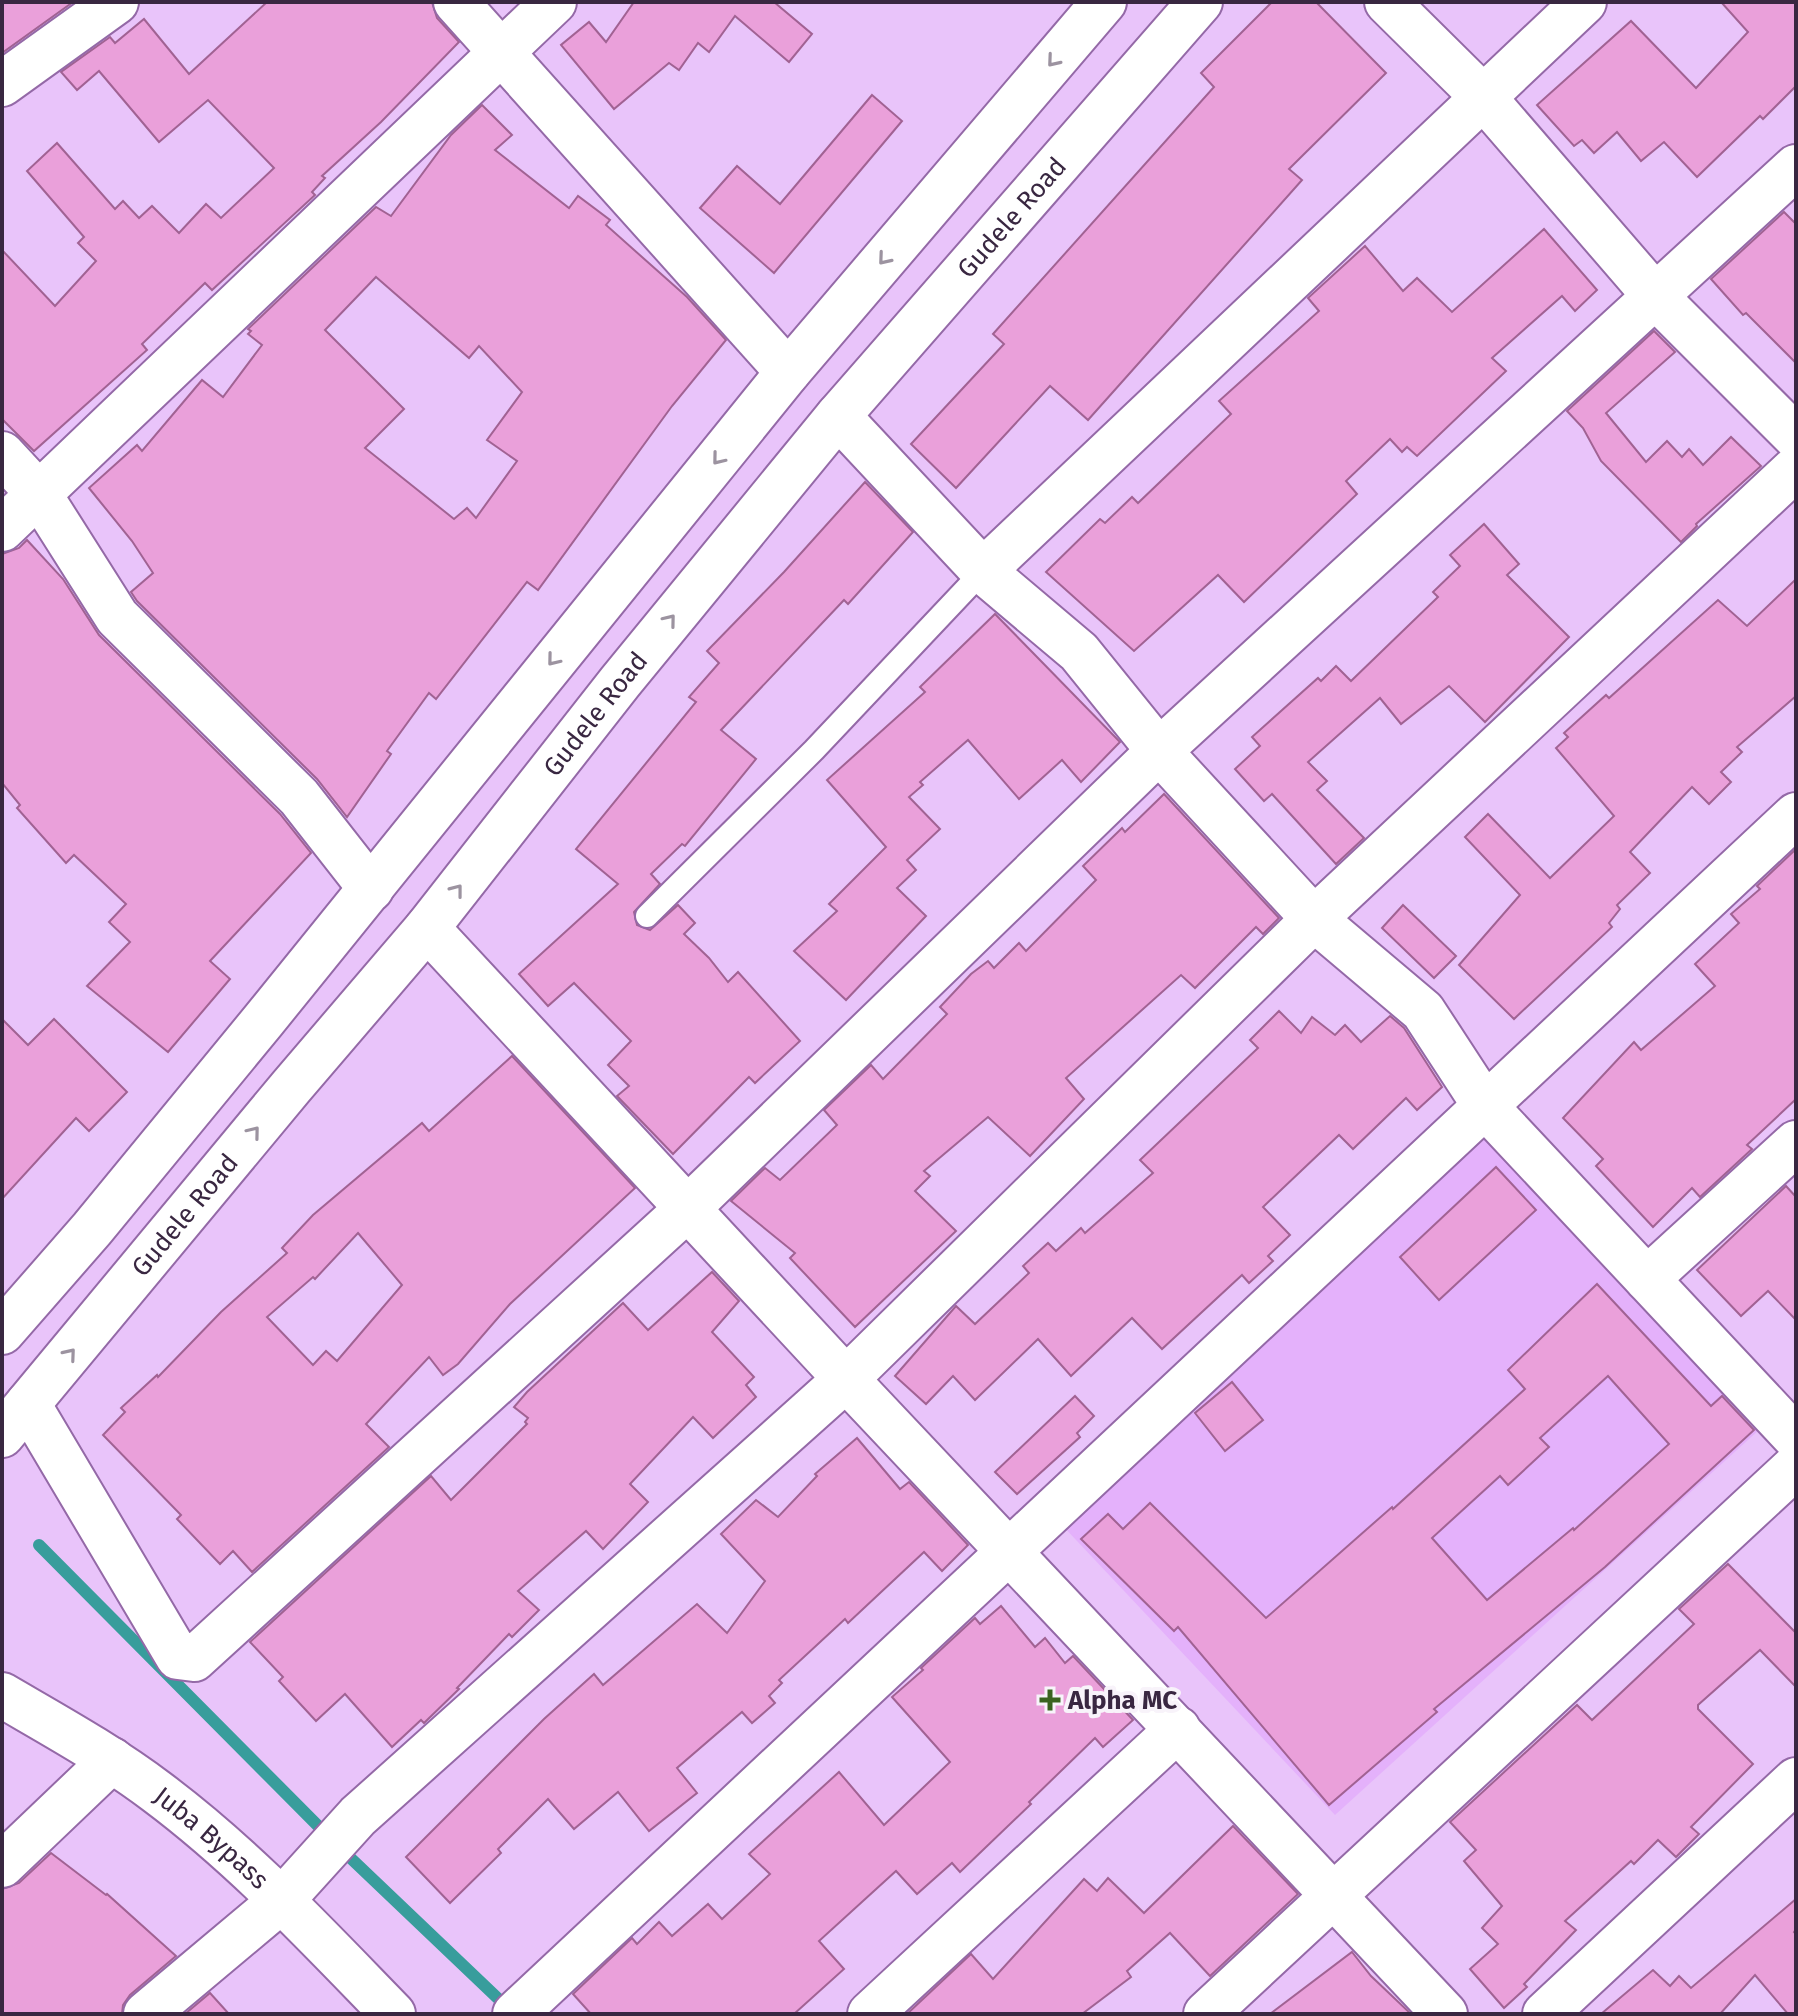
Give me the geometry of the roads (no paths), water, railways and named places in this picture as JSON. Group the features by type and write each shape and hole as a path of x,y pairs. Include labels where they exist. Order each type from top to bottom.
{"main road":[{"path":"2,84 116,2"},
{"path":"456,2 788,372"},
{"path":"2,529 554,2"},
{"path":"2,1332 92,1229 371,889 788,372 1104,2"},
{"name":"Gudele Road","path":"15,1419 427,928 620,682 838,416 1200,2"},
{"path":"1387,2 1484,98 1656,297 1796,437"},
{"path":"983,571 1584,2"},
{"path":"15,1419 178,1657 194,1659 687,1209 1159,751 1796,167"},
{"path":"838,416 983,571 1079,652 1159,751 1314,919 1423,1011 1485,1106 1796,1438"},
{"path":"2,454 39,494 117,617 299,797 371,889"},
{"path":"146,2014 282,1900 358,1816 846,1379 1314,919 1796,468"},
{"path":"515,2014 1796,815"},
{"path":"427,928 846,1379 1445,2014"},
{"path":"1647,1279 1796,1143"},
{"path":"1206,2014 1796,1466"},
{"name":"Juba Bypass","path":"2,1695 112,1760 160,1794 282,1900 393,2014"},
{"path":"870,2014 1178,1729"},
{"path":"2,1865 112,1760"},
{"path":"1545,2014 1796,1780"}],"lane":[{"path":"647,916 814,750 983,571"}],"waterway":[{"path":"39,1545 340,1848 509,2009"}],"place":[{"name":"Alpha MC","path":"1050,1700"}]}
